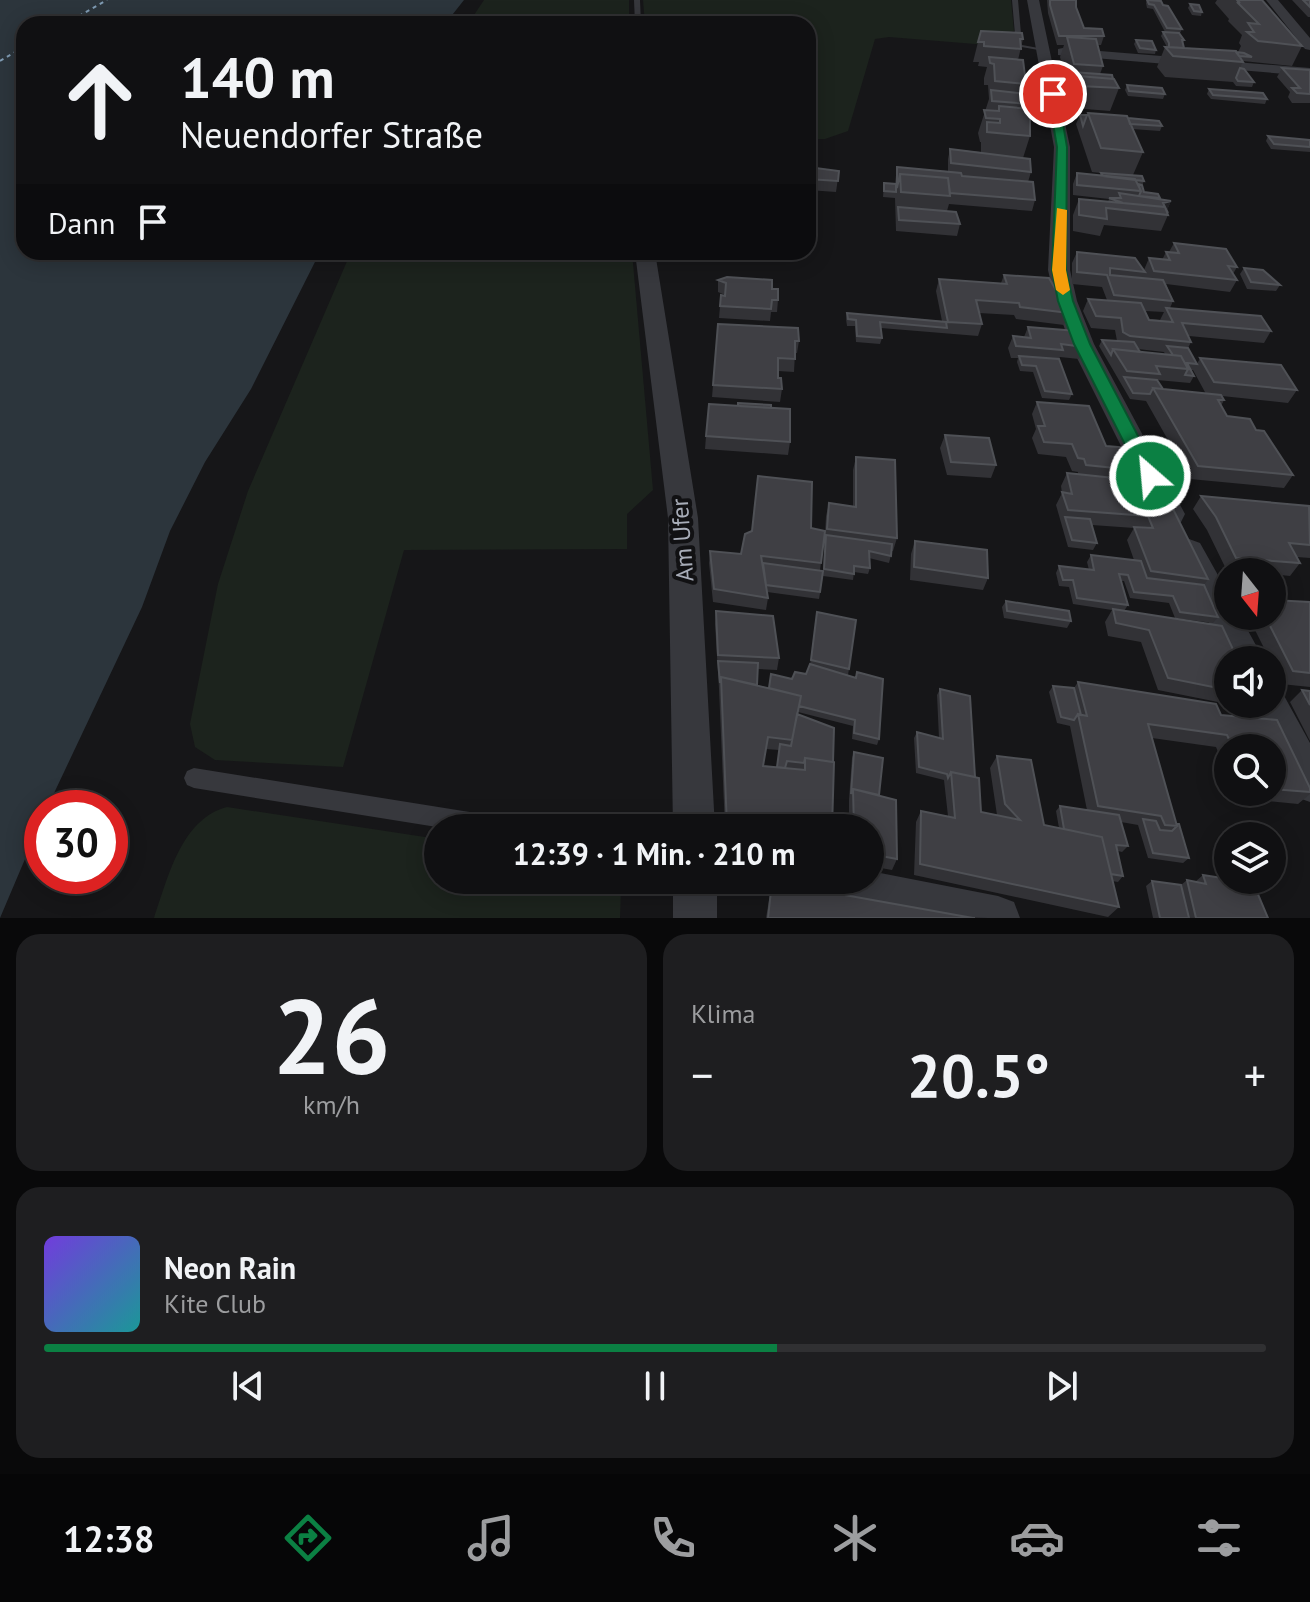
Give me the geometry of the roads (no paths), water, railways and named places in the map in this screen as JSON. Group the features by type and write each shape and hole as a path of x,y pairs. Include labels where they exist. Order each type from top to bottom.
{"street":[{"path":"1033,0 1036,50 1056,108 1062,172 1059,270 1066,301 1076,330 1239,646"},
{"path":"1272,0 1310,46"},
{"path":"1036,50 1310,72"},
{"name":"Am Ufer","path":"646,260 683,518 694,814"},
{"path":"1276,718 1310,783"},
{"path":"695,894 695,918"},
{"path":"875,894 998,918"}],"lane":[{"path":"1015,0 1019,46 1036,50"},
{"path":"194,778 424,815"}]}
